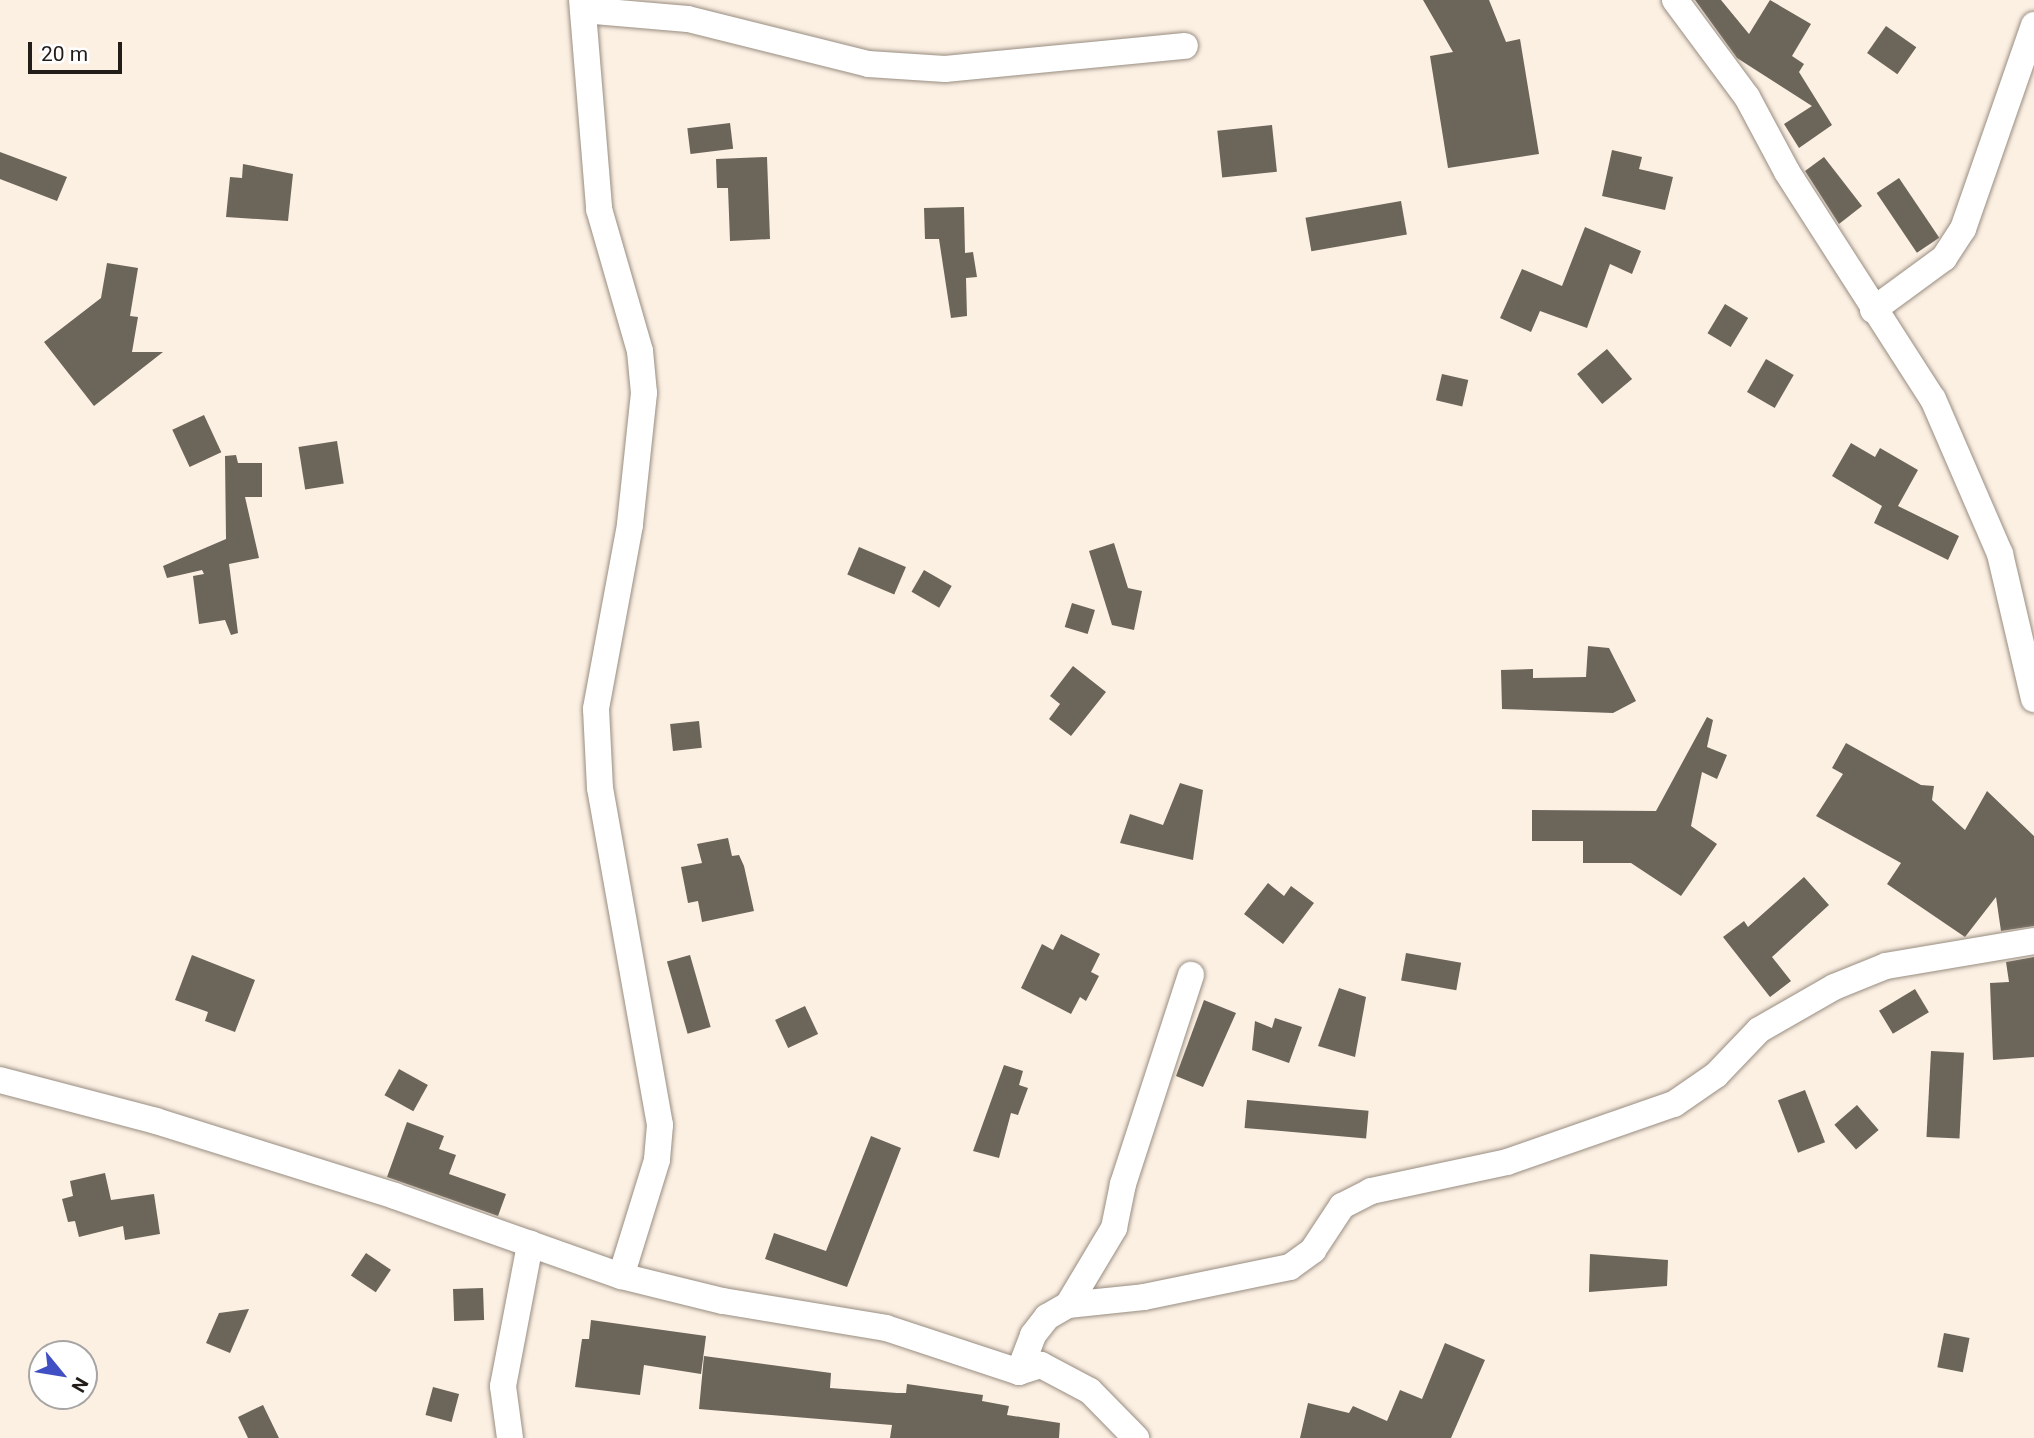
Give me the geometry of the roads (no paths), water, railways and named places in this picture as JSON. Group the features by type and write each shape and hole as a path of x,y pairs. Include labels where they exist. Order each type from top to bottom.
{"street":[{"path":"1675,0 1747,97 1873,310 1933,399 2000,554 2034,699"},
{"path":"621,1276 657,1160 660,1125 600,788 596,709 631,525 644,393 640,351 599,209 582,5 688,19 867,64 932,69 1185,46"},
{"path":"1873,310 1944,258 1963,229 2034,25"},
{"path":"1019,1372 1033,1335 1047,1317 1068,1305 1144,1297 1290,1267 1313,1250 1342,1206 1371,1191 1507,1162 1675,1104 1716,1075 1759,1030 1834,987 1886,966 2034,941"},
{"path":"1068,1305 1114,1228 1123,1185 1191,975"},
{"path":"0,1080 182,1129 621,1276 723,1301 886,1328 1019,1372 1041,1365 1090,1391 1136,1438"},
{"path":"510,1438 503,1386 530,1244"}]}
